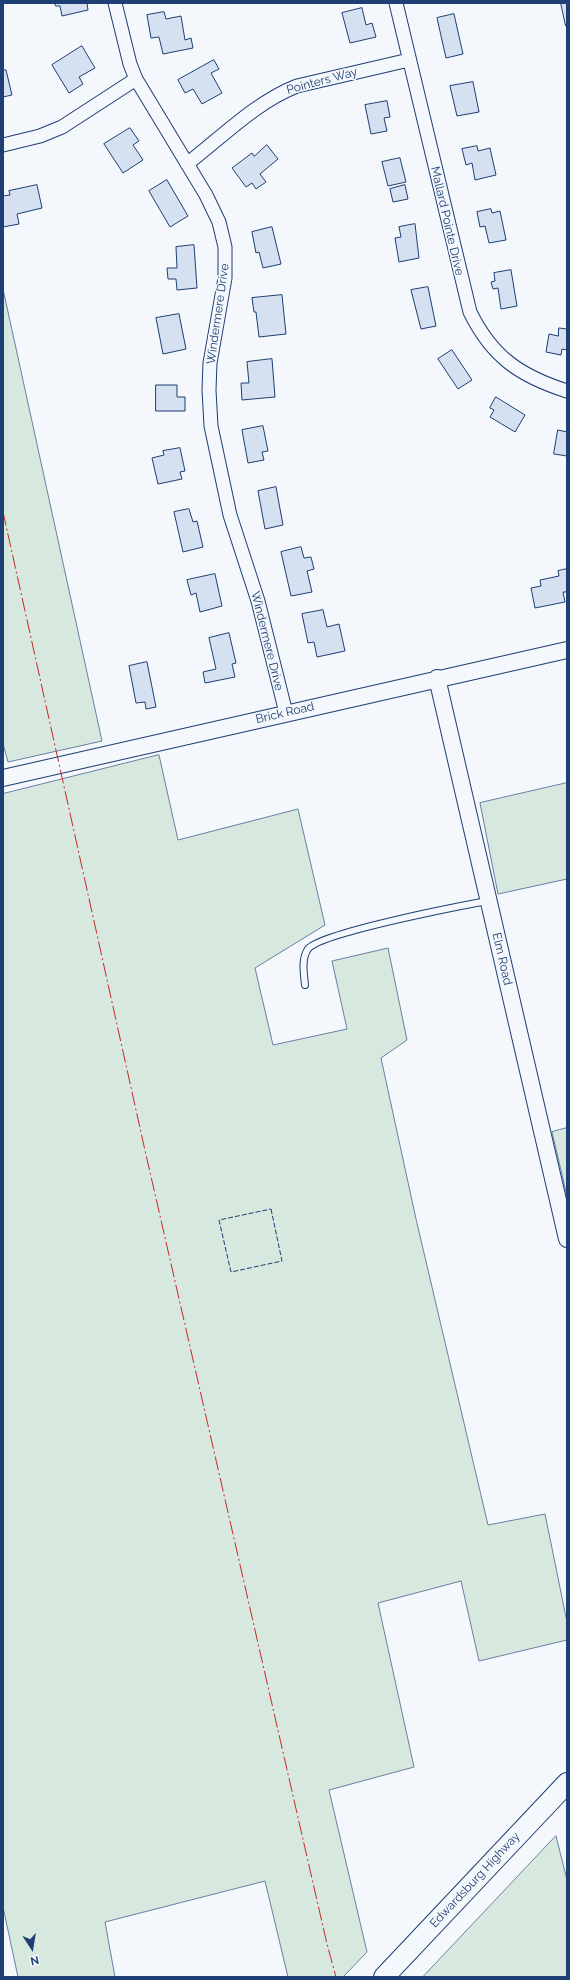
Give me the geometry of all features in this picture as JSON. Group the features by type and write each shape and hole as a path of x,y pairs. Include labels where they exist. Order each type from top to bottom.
{"main road":[{"name":"Edwardsburg Highway","path":"384,1977 567,1783"}],"street":[{"name":"Windermere Drive","path":"115,3 130,64 136,79 214,211 225,247 225,278 210,363 209,390 211,426 230,515 258,601 286,713"},
{"name":"Mallard Pointe Drive","path":"396,3 470,312 487,341 505,360 530,377 567,391"},
{"name":"Pointers Way","path":"187,164 255,110 285,90 409,60"},
{"path":"3,145 40,136 62,127 136,79"},
{"name":"Brick Road","path":"3,778 438,678 567,650"},
{"name":"Elm Road","path":"438,678 567,1239"}],"lane":[{"path":"305,985 305,957 309,948 330,937 368,927 489,901"}],"shaded area":[{"path":"3,289 102,741 8,762 3,744"},
{"path":"159,755 178,840 298,809 325,925 255,968 273,1045 347,1029 332,961 388,948 407,1040 381,1058 416,1219 488,1525 545,1514 567,1622 567,1640 479,1661 461,1581 378,1603 414,1767 329,1790 367,1952 343,1977 288,1977 265,1881 105,1922 115,1977 18,1977 3,1907 3,794"},
{"path":"567,783 567,879 498,894 480,803"},
{"path":"567,1128 567,1196 552,1132"},
{"path":"556,1836 567,1880 567,1977 423,1977"}],"building":[{"path":"55,3 87,3 88,10 62,16 60,6 56,6"},
{"path":"561,3 567,3 567,26 566,26"},
{"path":"362,8 366,25 372,23 376,37 350,43 342,13"},
{"path":"164,12 166,19 181,16 185,40 191,38 193,48 163,54 159,37 151,38 147,15"},
{"path":"454,14 463,54 446,58 437,18"},
{"path":"82,46 95,68 79,77 83,84 69,93 52,65"},
{"path":"214,60 219,69 211,73 222,93 202,104 193,89 185,93 178,80"},
{"path":"3,70 6,70 12,95 3,97"},
{"path":"473,82 479,112 457,116 450,86"},
{"path":"387,101 390,117 384,118 387,131 371,134 365,105"},
{"path":"130,128 139,141 133,145 143,160 123,173 104,144"},
{"path":"267,145 278,159 260,174 266,182 256,189 252,183 246,187 232,168 252,153 254,156"},
{"path":"477,146 478,151 490,148 496,175 475,180 472,163 466,165 462,149"},
{"path":"400,158 406,182 388,186 382,162"},
{"path":"167,180 188,216 170,227 149,191"},
{"path":"37,185 42,208 17,214 19,224 3,227 3,196 10,195 9,191"},
{"path":"405,185 408,199 393,202 390,189"},
{"path":"491,209 492,213 500,211 506,240 489,243 485,226 480,227 477,212"},
{"path":"415,224 419,258 399,262 395,238 401,237 399,227"},
{"path":"272,227 281,264 263,268 259,252 256,253 252,232"},
{"path":"194,245 197,288 177,290 176,279 168,279 167,268 177,268 176,247"},
{"path":"511,270 517,306 501,309 498,288 493,289 491,282 495,281 494,273"},
{"path":"428,287 436,326 421,329 411,290"},
{"path":"282,295 286,334 259,337 256,312 254,312 252,298"},
{"path":"179,314 186,349 163,354 156,318"},
{"path":"559,328 567,329 567,350 562,349 561,355 546,352 549,334 558,336"},
{"path":"452,350 472,380 458,389 438,359"},
{"path":"272,359 275,397 242,400 241,383 249,383 247,362"},
{"path":"156,385 177,385 177,397 185,397 185,411 156,411"},
{"path":"496,397 525,415 515,432 490,417 494,410 490,408"},
{"path":"263,426 268,451 262,452 264,460 248,463 242,430"},
{"path":"558,430 567,432 567,456 554,454"},
{"path":"180,448 185,471 180,472 182,479 158,484 152,458 164,455 163,451"},
{"path":"276,487 283,525 265,529 258,491"},
{"path":"189,509 193,522 197,521 203,547 183,552 174,512"},
{"path":"301,547 304,558 311,557 314,569 307,571 312,592 291,596 281,552"},
{"path":"567,569 567,592 563,592 565,602 535,608 531,588 541,586 540,580 559,576 558,571"},
{"path":"215,574 222,606 200,612 196,593 191,595 187,580"},
{"path":"323,610 327,627 339,624 345,651 317,657 314,642 308,643 302,614"},
{"path":"229,633 236,663 232,664 235,677 205,683 203,672 216,669 209,638"},
{"path":"147,662 156,707 146,709 145,702 136,703 129,666"}],"fence":[{"path":"271,1209 282,1261 231,1272 219,1220 271,1209"}],"power":[{"path":"3,512 144,1146 327,1944 336,1977"}]}
